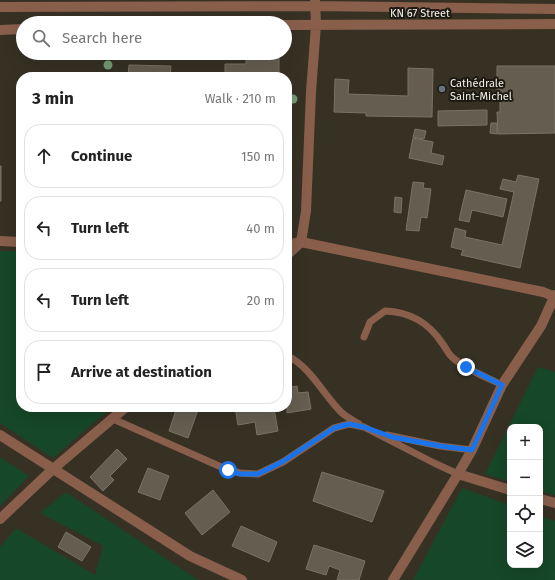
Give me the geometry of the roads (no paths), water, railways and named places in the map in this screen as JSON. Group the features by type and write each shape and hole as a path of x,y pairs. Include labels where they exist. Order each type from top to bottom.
{"street":[{"name":"KN 67 Street","path":"0,7 315,3 555,9"},
{"path":"292,250 301,242 306,211 311,92 316,25 315,3"},
{"name":"KN 67 Street","path":"292,25 555,24"},
{"path":"0,30 16,29"},
{"path":"0,241 16,242"},
{"path":"292,244 301,242 543,292 555,296 541,326 502,385 472,450 393,580"},
{"path":"0,519 53,470 121,412"},
{"path":"0,435 190,556 242,580"},
{"path":"458,474 507,489"},
{"path":"543,500 555,503"}],"lane":[{"path":"364,337 370,322 385,311 417,318 428,326 442,342 452,357 466,367 502,385"},
{"path":"292,358 297,361 320,385 343,413 364,427 458,474"},
{"path":"113,419 240,474 258,474 282,462 334,428 349,424 364,427 392,437 472,450"}],"place":[{"name":"Cathédrale Saint-Michel","path":"442,89"}]}
